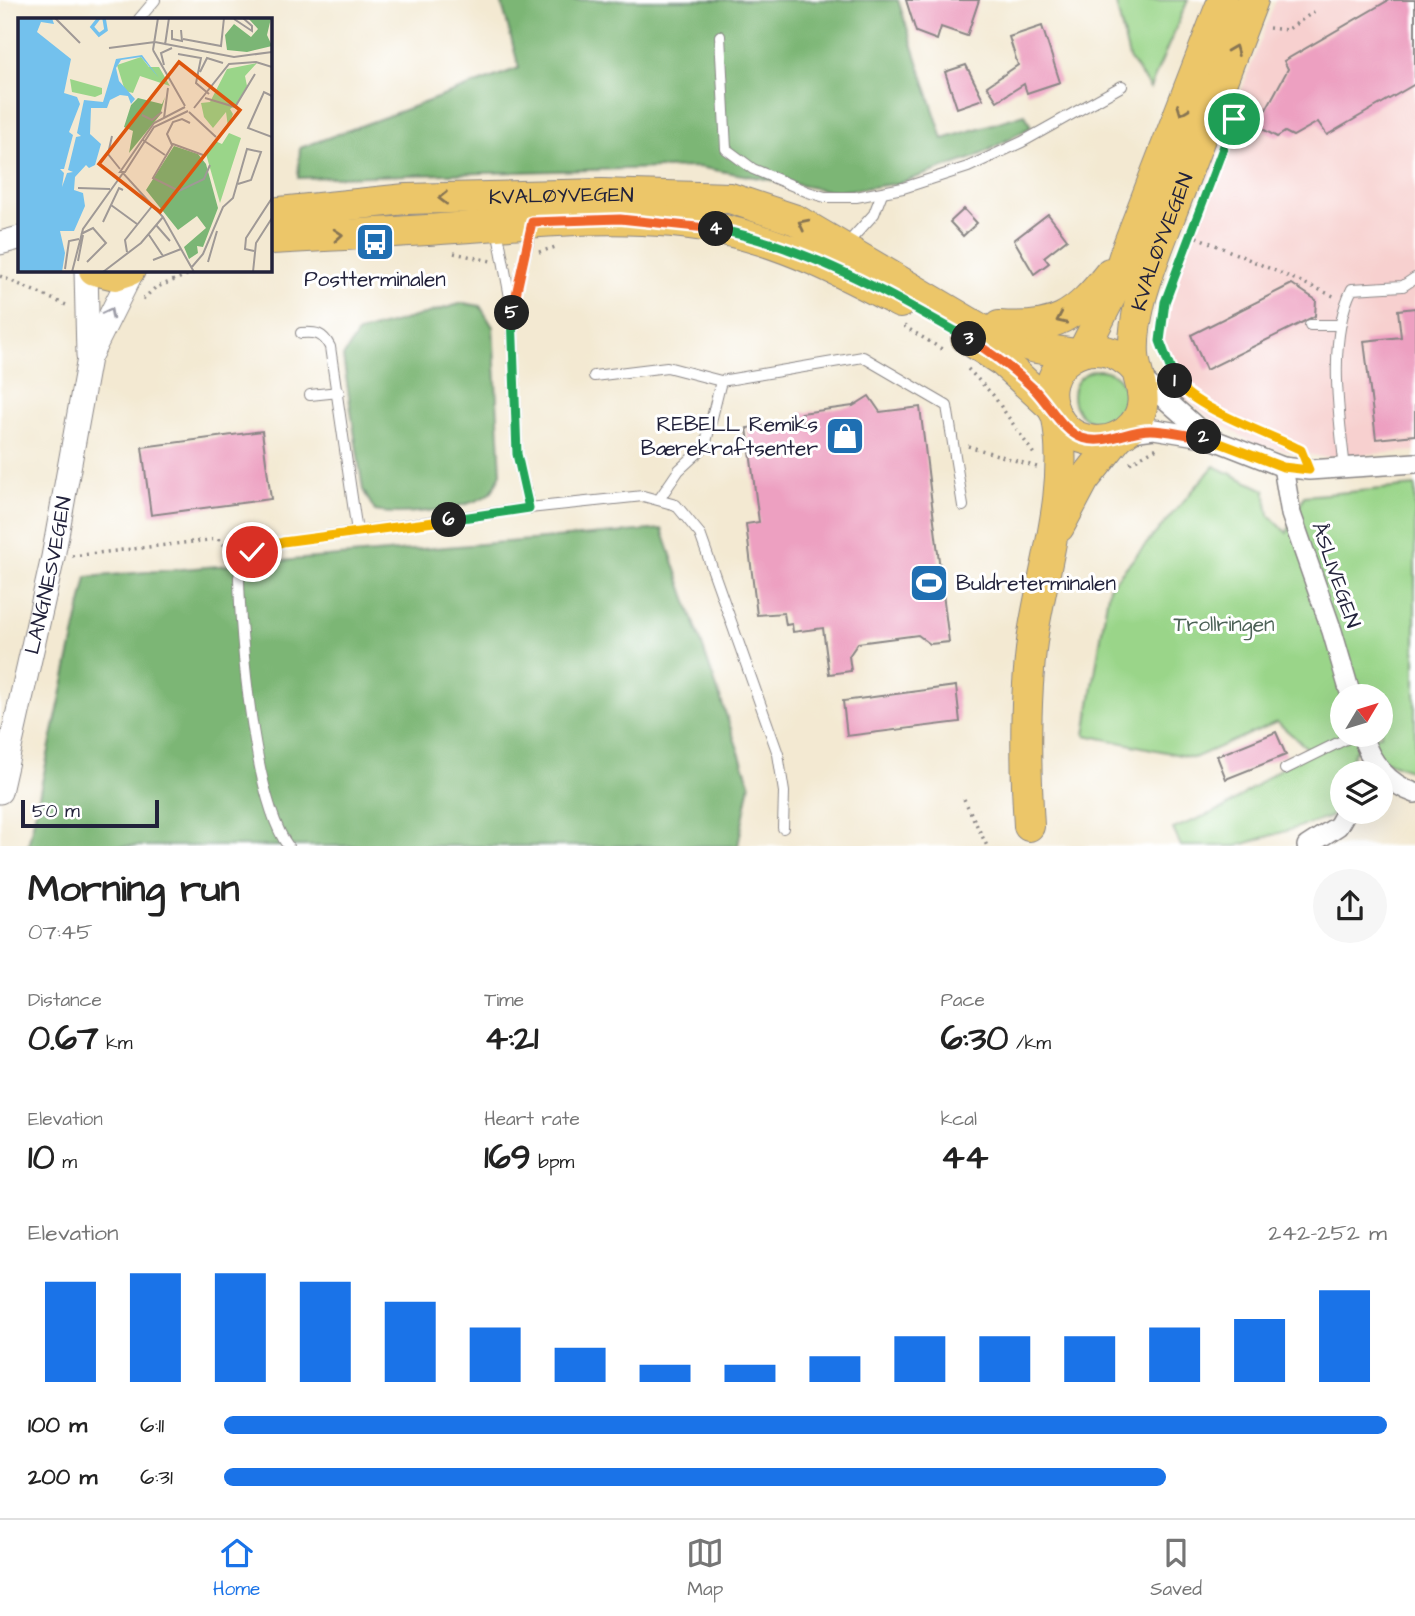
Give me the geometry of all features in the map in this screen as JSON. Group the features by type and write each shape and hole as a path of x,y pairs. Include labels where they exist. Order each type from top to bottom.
{"main road":[{"name":"KVALØYVEGEN","path":"271,239 513,212 602,194 730,198 796,220 970,323 1012,342 1080,352 1112,294 1125,253 1223,0"},
{"name":"KVALØYVEGEN","path":"1139,374 1135,346 1141,300 1263,9"},
{"name":"KVALØYVEGEN","path":"271,213 370,201 689,224 779,246 843,274 984,348 1055,413"},
{"path":"970,323 1034,328 1056,322 1072,314 1090,298 1125,253"},
{"path":"98,271 115,275 129,271"},
{"path":"1029,826 1025,751 1029,679 1033,636 1052,539 1061,458 1052,383 1058,371 1080,352 1098,348 1114,351 1139,374 1143,402 1133,425 1121,435 1084,480 1052,539"},
{"path":"1055,413 1078,437 1092,441 1121,435"}],"street":[{"path":"0,243 18,238"},
{"path":"0,253 18,254"},
{"name":"LANGNESVEGEN","path":"0,792 6,738 53,557 89,358 86,271"},
{"name":"LANGNESVEGEN","path":"89,358 132,271"},
{"path":"1139,374 1209,438"},
{"path":"1121,435 1154,429 1209,438 1283,467 1309,470 1345,470 1415,463"},
{"name":"ÅSLIVEGEN","path":"1283,467 1291,514 1347,684"},
{"path":"1393,782 1415,793"},
{"path":"1307,846 1339,824"}],"lane":[{"path":"140,18 155,0"},
{"path":"720,36 724,142 732,156 762,173 825,197 856,197 882,193 937,178 985,159 1051,127 1122,86"},
{"path":"843,248 864,228 882,193"},
{"path":"513,212 512,308 517,454 529,508"},
{"path":"512,308 513,212"},
{"path":"1345,470 1340,427 1339,325 1346,301 1352,289 1403,286 1415,278"},
{"path":"1310,325 1339,325"},
{"path":"301,334 316,332 326,338 330,347 339,391 357,532"},
{"path":"594,376 667,366 721,381 863,356 947,406 963,506"},
{"path":"660,498 679,470 705,446 721,381"},
{"path":"310,395 339,391"},
{"path":"288,846 274,819 261,780 239,594 243,562 252,552 263,546 357,532 529,508 643,496 660,498 676,505 688,517 710,560 778,754 784,792 783,828"},
{"path":"1285,769 1330,747"}],"path":[{"path":"1269,28 1287,30 1315,11 1315,8"},
{"path":"1263,9 1269,28 1266,36"},
{"path":"1186,244 1195,221"},
{"path":"1189,234 1346,301"},
{"path":"540,252 563,245"},
{"path":"138,303 155,288 197,271"},
{"path":"0,276 70,306"},
{"path":"902,324 949,354"},
{"path":"1160,332 1162,354 1181,388 1252,430 1301,450 1309,470"},
{"path":"953,441 1045,469 993,396 965,368"},
{"path":"1127,465 1165,444"},
{"path":"53,557 218,539 243,562"},
{"path":"964,799 987,846"}],"shaded area":[{"path":"1276,0 1415,0 1415,451 1322,457 1257,445 1210,418 1175,390 1154,345 1159,309"}],"green space":[{"path":"501,0 898,0 943,139 1025,114 1031,127 976,157 900,183 837,192 698,167 298,178 300,148 519,68"},
{"path":"1115,0 1188,0 1150,88 1129,58"},
{"path":"463,303 480,306 493,327 501,473 490,493 467,504 417,512 375,511 363,490 343,357 358,333"},
{"path":"1099,370 1109,372 1117,378 1123,386 1123,406 1117,414 1109,420 1099,422 1089,420 1081,414 1075,406 1073,396 1075,386 1081,378 1089,372"},
{"name":"Trollringen","path":"1214,466 1265,490 1269,515 1287,533 1304,496 1415,486 1415,772 1393,764 1393,761 1385,761 1355,750 1351,761 1330,761 1330,817 1237,846 1181,846 1173,829 1224,808 1308,749 1277,722 1194,758 1085,735 1109,587"},
{"path":"662,529 750,784 738,846 28,846 87,577"}],"building":[{"path":"906,0 979,0 967,36 941,27 937,40 916,32"},
{"path":"1389,0 1415,0 1415,84 1327,135 1318,122 1293,136 1285,132 1277,137 1257,126 1288,69 1284,61"},
{"path":"1042,26 1060,82 1027,93 1024,84 997,101 987,86 1018,65 1009,37"},
{"path":"966,65 983,99 957,108 945,72"},
{"path":"964,209 977,223 963,236 950,222"},
{"path":"1048,214 1067,239 1044,257 1049,263 1034,274 1014,240"},
{"path":"1292,284 1316,300 1315,316 1206,370 1191,335"},
{"path":"1415,308 1415,435 1376,439 1364,341 1401,337 1398,310"},
{"path":"869,396 880,412 920,407 949,642 930,644 918,635 858,643 849,656 851,671 829,674 823,628 793,632 792,624 786,625 784,613 757,615 746,524 759,522 747,428 802,421 801,413 853,406"},
{"path":"262,431 271,499 151,515 142,447"},
{"path":"956,686 960,722 847,736 843,701"},
{"path":"1276,732 1286,755 1226,779 1217,756"}],"place":[{"name":"Postterminalen","path":"375,242"},
{"name":"REBELL Remiks Bærekraftsenter","path":"845,436"},
{"name":"Buldreterminalen","path":"929,583"}],"route":[{"path":"252,552 263,546 283,542 529,508 517,454 512,308 532,234 532,222 620,219 689,224 759,239 843,274 984,348 1032,387 1053,408 1066,429 1078,437 1092,441 1106,440 1137,430 1154,429 1209,438 1283,467 1309,470 1301,450 1259,433 1181,388 1166,363 1161,348 1160,332 1165,302 1234,119"}]}
